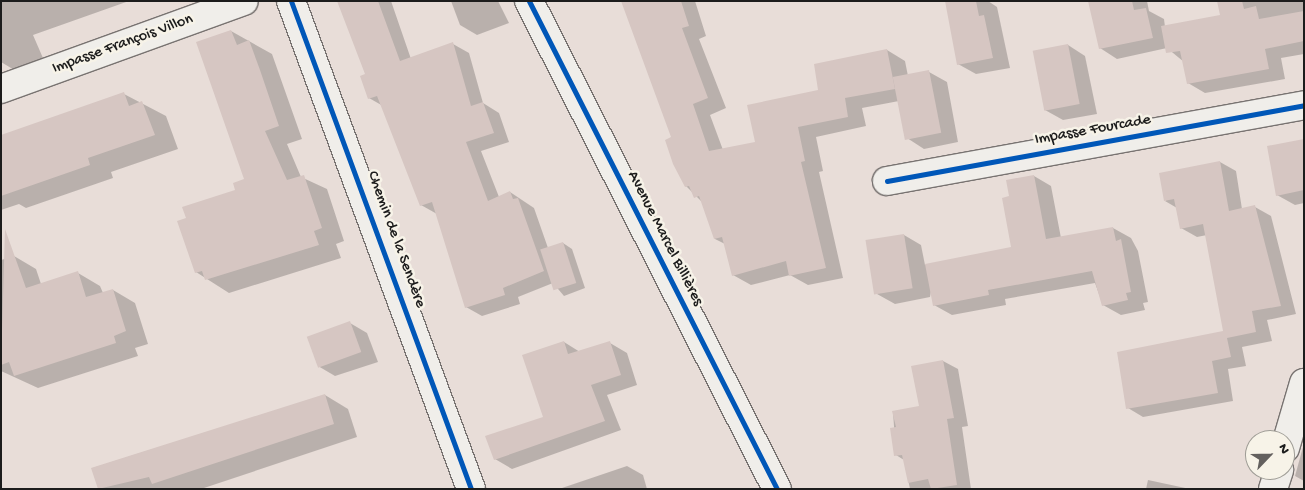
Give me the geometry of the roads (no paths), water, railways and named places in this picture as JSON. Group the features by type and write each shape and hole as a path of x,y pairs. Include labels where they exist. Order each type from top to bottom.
{"street":[{"name":"Impasse François Villon","path":"1,89 244,1"},
{"name":"Chemin de la Sendère","path":"291,1 471,489"},
{"name":"Avenue Marcel Billières","path":"529,1 777,489"},
{"name":"Impasse Fourcade","path":"887,181 1304,105"},
{"path":"1290,430 1304,383"}]}
